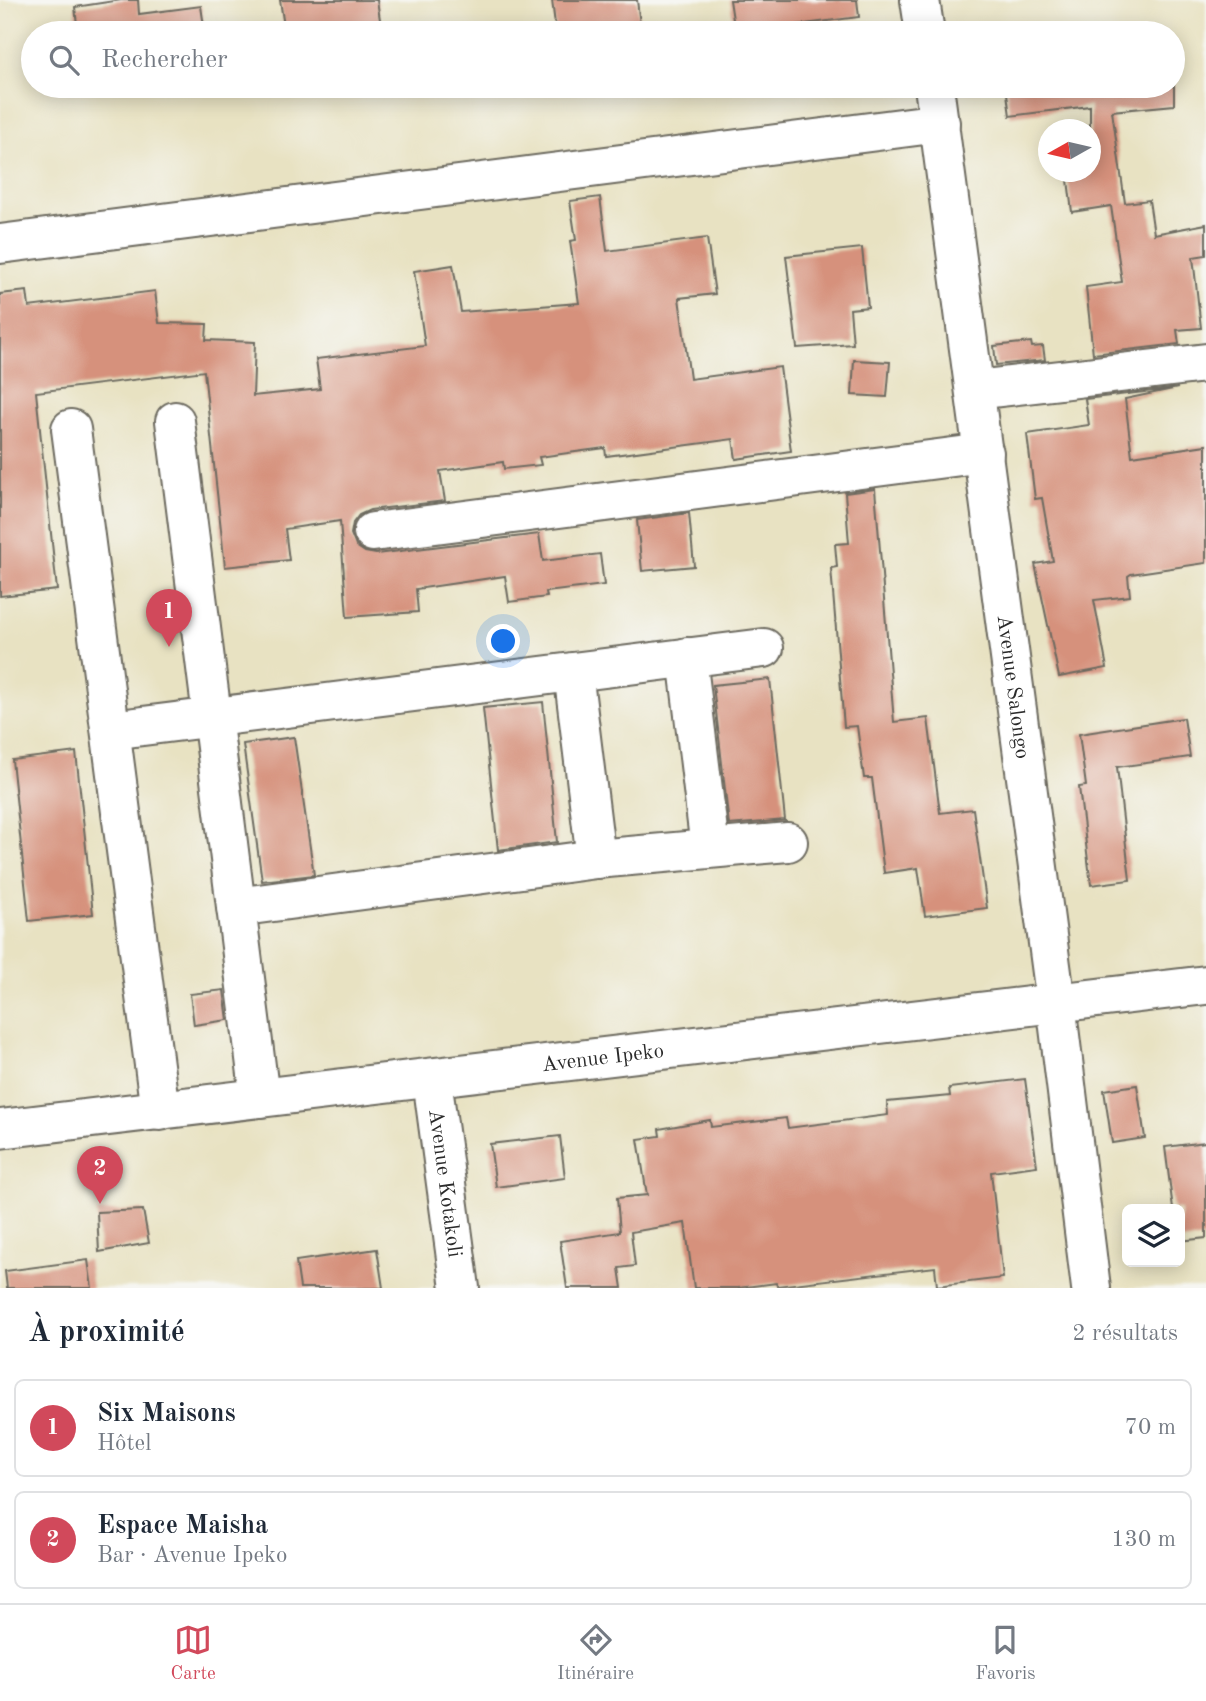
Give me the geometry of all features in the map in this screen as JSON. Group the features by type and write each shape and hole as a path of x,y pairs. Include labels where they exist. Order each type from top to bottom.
{"street":[{"path":"920,0 923,21"},
{"name":"Avenue Salongo","path":"936,98 1056,1003 1091,1288"},
{"path":"0,244 940,123"},
{"path":"975,390 1206,363"},
{"path":"175,421 260,1098"},
{"path":"71,429 160,1111"},
{"path":"373,532 984,453"},
{"path":"111,730 764,648"},
{"path":"687,657 710,848"},
{"path":"573,672 596,859"},
{"path":"236,907 596,859 788,842"},
{"name":"Avenue Ipeko","path":"0,1129 1206,985"},
{"name":"Avenue Kotakoli","path":"432,1079 460,1288"}],"building":[{"path":"138,0 139,14 201,6 203,21 77,21 75,7"},
{"path":"280,0 377,0 380,21 283,21"},
{"path":"552,0 637,0 640,21 555,21"},
{"path":"730,0 857,0 859,17 828,21 733,21"},
{"path":"1008,98 1174,98 1174,105 1112,111 1125,203 1149,200 1154,234 1206,224 1206,255 1193,257 1201,328 1177,330 1179,344 1093,354 1086,287 1122,282 1111,206 1072,212 1068,182 1101,182 1101,119 1090,119 1090,106 1010,116"},
{"path":"600,197 607,251 707,238 715,294 679,298 690,379 780,367 791,451 736,459 733,439 606,456 605,448 539,457 541,465 504,469 503,462 440,471 445,501 370,510 359,515 353,523 351,534 356,546 365,552 376,554 539,534 543,561 600,554 604,585 546,592 547,597 509,602 505,576 416,589 418,612 347,617 340,521 285,529 289,560 225,567 204,371 36,392 57,590 0,596 0,294 27,291 29,307 155,291 159,323 207,324 206,340 255,342 253,396 320,389 316,359 425,346 414,271 453,265 461,312 579,303 570,241 576,240 570,201"},
{"path":"862,248 868,307 850,309 853,344 797,348 786,256"},
{"path":"1031,342 1032,347 1043,346 1045,360 996,365 994,346"},
{"path":"854,360 890,362 887,397 852,395"},
{"path":"1178,388 1125,399 1132,456 1206,445 1206,563 1131,574 1128,576 1130,596 1094,600 1107,668 1059,677 1035,564 1053,561 1042,498 1035,499 1027,434 1089,425 1085,399"},
{"path":"875,489 894,722 928,718 940,813 973,809 987,908 925,916 918,868 884,873 872,778 864,778 857,726 844,727 831,568 837,567 835,544 849,543 845,493"},
{"path":"689,513 694,566 642,571 637,520"},
{"path":"770,679 785,820 729,825 713,685"},
{"path":"543,702 557,842 498,850 483,708"},
{"path":"1184,718 1190,757 1117,767 1130,880 1091,885 1079,787 1086,786 1079,734"},
{"path":"294,737 314,875 262,881 243,744"},
{"path":"76,752 93,914 29,921 12,760"},
{"path":"224,990 228,1020 194,1025 190,994"},
{"path":"1025,1079 1037,1166 991,1172 1003,1278 937,1286 935,1267 777,1286 776,1283 738,1288 694,1288 685,1223 631,1232 635,1266 619,1268 622,1288 567,1288 560,1241 620,1232 617,1198 647,1195 638,1139 660,1136 659,1129 710,1120 711,1127 786,1118 788,1128 888,1115 887,1102 950,1096 949,1088"},
{"path":"1137,1085 1145,1138 1112,1143 1104,1090"},
{"path":"560,1136 565,1178 496,1187 490,1144"},
{"path":"1206,1142 1206,1238 1185,1240 1185,1204 1172,1204 1165,1147"},
{"path":"143,1210 149,1243 99,1252 97,1212"},
{"path":"377,1249 383,1288 300,1288 296,1261"},
{"path":"88,1260 92,1288 7,1288 5,1271"}],"place":[{"name":"Six Maisons","path":"169,647"},
{"name":"Espace Maisha","path":"100,1204"}]}
